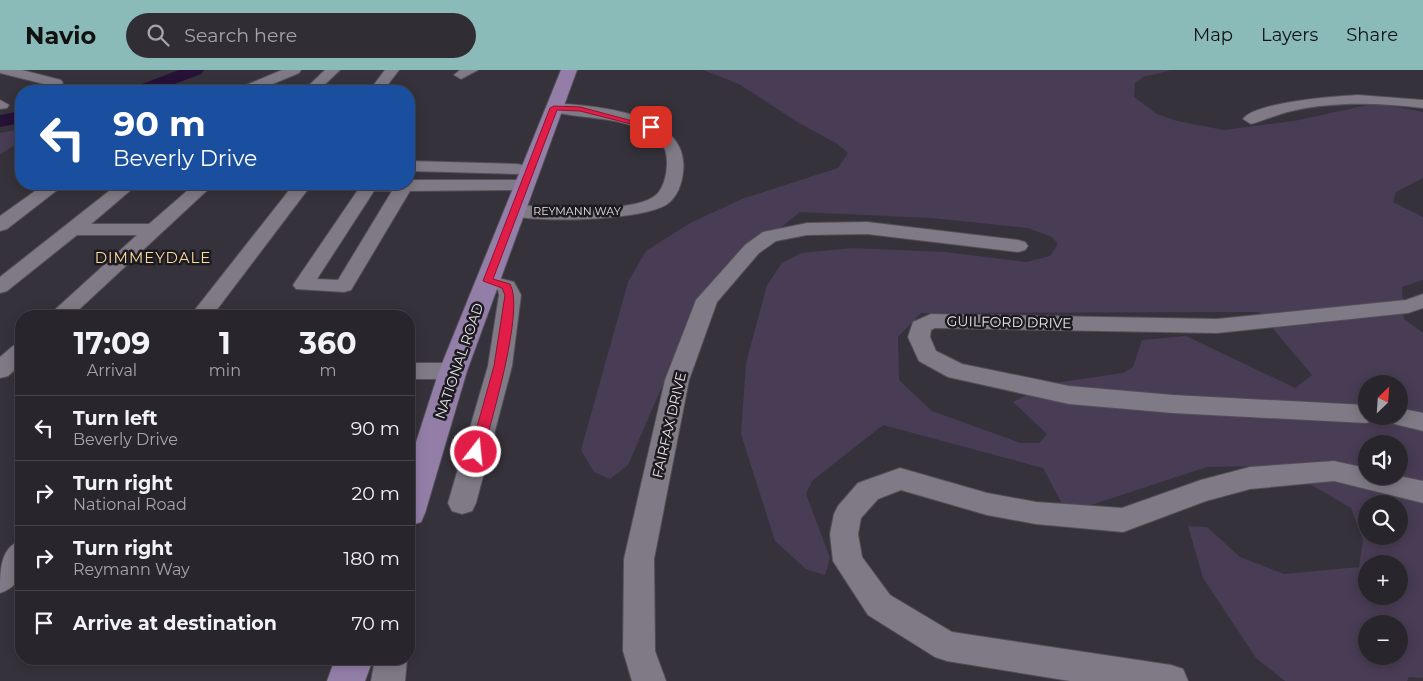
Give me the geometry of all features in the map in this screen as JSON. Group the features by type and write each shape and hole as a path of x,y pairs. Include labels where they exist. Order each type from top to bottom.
{"main road":[{"name":"NATIONAL ROAD","path":"415,494 453,371 569,70"},
{"path":"346,681 352,665"}],"street":[{"path":"5,70 56,83"},
{"path":"258,85 294,70"},
{"path":"317,85 334,70"},
{"path":"381,85 392,70"},
{"path":"1250,119 1285,108 1354,99 1423,104"},
{"name":"REYMANN WAY","path":"512,216 619,212 642,208 661,200 674,180 676,162 669,140 655,130 605,114 580,109 554,108"},
{"path":"415,166 458,166 497,170 527,177"},
{"path":"415,185 527,177"},
{"path":"0,225 48,190"},
{"path":"0,287 122,190"},
{"path":"66,310 199,190"},
{"path":"206,310 298,190"},
{"path":"366,190 302,285 344,286 402,190"},
{"path":"512,216 637,221"},
{"name":"FAIRFAX DRIVE","path":"649,681 639,651 639,559 677,380 707,300 752,248 770,236 807,229 867,228 1018,246"},
{"path":"72,230 154,230"},
{"path":"462,503 500,366 510,295 507,286 488,281"},
{"name":"GUILFORD DRIVE","path":"1358,414 1173,404 1069,394 956,370 927,356 919,338 921,327 932,320 1217,326 1408,306 1423,302"},
{"path":"6,369 15,358"},
{"path":"415,371 453,371"},
{"path":"1408,419 1423,422"},
{"path":"1171,681 947,646 879,605 848,561 844,534 848,514 868,491 900,479 987,504 1028,511 1124,520 1201,491 1250,478 1334,470 1423,492"},
{"path":"0,580 15,560"},
{"path":"388,681 390,665"}],"shaded area":[{"path":"703,70 1172,70 1143,77 1135,83 1134,97 1157,114 1177,121 1224,130 1294,121 1377,103 1423,112 1423,178 1396,192 1393,202 1423,217 1423,280 1402,287 1404,319 1423,333 1423,678 1409,677 1407,681 1285,681 1256,658 1203,578 1188,526 1207,527 1240,557 1284,574 1358,567 1358,605 1408,605 1408,555 1361,555 1362,545 1408,545 1408,495 1358,495 1358,527 1351,508 1279,466 1207,467 1067,513 1043,468 883,425 812,481 806,494 830,558 825,575 806,569 775,541 741,434 746,363 767,285 782,263 801,253 853,248 945,252 1027,262 1050,256 1058,244 1052,237 1028,228 932,218 800,212 730,268 700,299 628,465 610,479 594,472 581,450 628,282 646,251 690,223 742,199 838,168 848,153 836,143 799,123 739,84","holes":["1259,312 1312,375 1295,388 1186,336 1142,340 1133,367 1123,373 1047,384 1013,402 1047,434 1039,443 1021,443 932,411 899,380 898,337 921,313"]},
{"path":"15,130 15,145 0,154 0,133"}],"waterway":[{"path":"156,85 195,70"},
{"path":"0,121 15,118"}],"district":[{"name":"DIMMEYDALE","path":"153,258"}],"route":[{"path":"476,452 500,366 510,295 507,286 488,281 554,108 580,109 651,127"}]}
